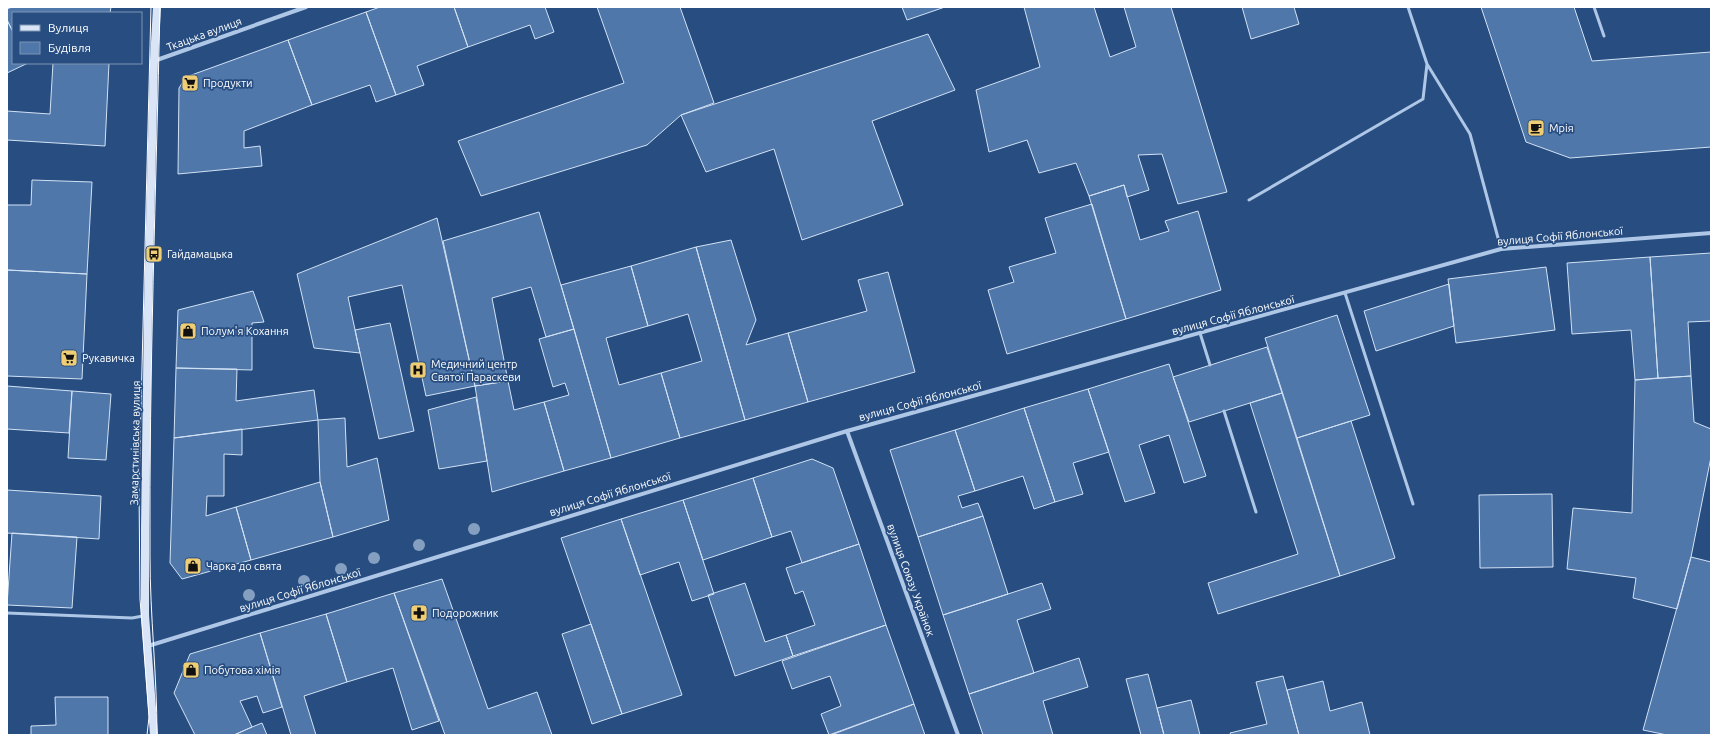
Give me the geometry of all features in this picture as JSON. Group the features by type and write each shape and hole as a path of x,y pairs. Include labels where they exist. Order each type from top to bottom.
{"main road":[{"name":"Замарстинівська вулиця","path":"154,734 145,615 148,310 154,61 157,7"}],"street":[{"name":"Ткацька вулиця","path":"154,61 306,7"},
{"name":"вулиця Софії Яблонської","path":"147,646 847,430 1501,249 1711,233"},
{"name":"вулиця Союзу Українок","path":"847,430 958,735"}],"lane":[{"path":"1408,7 1427,64 1470,134 1501,249"},
{"path":"1594,7 1604,36"},
{"path":"1249,200 1423,99 1427,64"},
{"path":"1345,293 1413,504"},
{"path":"1200,333 1210,365"},
{"path":"1224,411 1256,512"},
{"path":"7,613 132,618 145,615"}],"building":[{"path":"12,7 111,7 110,12 12,12 12,30 7,20 7,9"},
{"path":"380,7 454,7 468,47 417,66 424,85 396,95 366,12"},
{"path":"454,7 545,7 554,32 535,39 530,25 468,47"},
{"path":"597,7 680,7 714,103 681,115 647,145 481,196 458,141 624,83"},
{"path":"902,7 945,7 907,20"},
{"path":"1024,7 1094,7 1110,57 1136,47 1124,7 1171,7 1227,192 1178,204 1162,154 1138,155 1149,190 1127,197 1124,185 1089,196 1076,163 1039,173 1027,140 989,152 976,90 1040,67"},
{"path":"1242,7 1294,7 1299,24 1251,39"},
{"path":"1481,7 1574,7 1592,61 1711,52 1711,147 1570,158 1526,142"},
{"path":"366,12 396,95 376,102 370,85 312,105 288,40"},
{"path":"7,20 12,30 12,64 26,64 7,73"},
{"path":"928,34 955,90 872,121 903,205 802,240 774,149 706,172 681,115"},
{"path":"288,40 312,105 244,131 244,148 260,146 262,166 178,174 179,88 186,77"},
{"path":"53,64 109,64 105,146 7,140 7,111 50,114"},
{"path":"32,180 92,182 87,274 7,270 7,205 31,205"},
{"path":"1124,185 1140,240 1169,231 1165,221 1198,211 1221,290 1126,319 1089,196"},
{"path":"1092,204 1126,319 1007,354 988,290 1014,282 1009,267 1056,253 1045,218"},
{"path":"539,212 574,329 546,337 531,287 492,298 508,381 475,386 443,241"},
{"path":"437,218 475,386 426,396 402,285 348,297 360,353 314,348 297,274"},
{"path":"731,240 756,320 746,345 788,333 808,402 745,420 696,247"},
{"path":"696,247 745,420 680,438 661,373 702,361 688,314 648,326 631,266"},
{"path":"1711,253 1711,321 1688,322 1691,376 1658,378 1650,257"},
{"path":"1650,257 1658,378 1635,380 1631,330 1572,334 1567,263"},
{"path":"631,266 648,326 606,338 619,385 661,373 680,438 611,458 561,285"},
{"path":"1546,267 1555,330 1456,343 1448,279"},
{"path":"7,270 87,274 82,379 7,376"},
{"path":"888,272 915,372 808,402 788,333 867,311 858,280"},
{"path":"1449,284 1454,326 1376,351 1364,311"},
{"path":"253,291 264,322 252,323 252,370 176,368 178,310"},
{"path":"1337,315 1370,415 1297,438 1265,338"},
{"path":"390,323 414,431 379,439 355,330"},
{"path":"574,329 611,458 564,471 544,402 569,395 565,383 553,387 539,339"},
{"path":"1267,347 1282,393 1189,422 1173,377"},
{"path":"1169,364 1206,476 1184,483 1169,435 1139,445 1155,493 1125,502 1088,389"},
{"path":"176,368 237,369 236,401 314,390 318,420 174,438"},
{"path":"1691,376 1694,422 1711,429 1711,457 1691,557 1677,609 1633,598 1636,578 1567,569 1573,508 1632,513 1635,380"},
{"path":"508,381 514,410 544,402 564,471 492,492 475,386"},
{"path":"7,386 72,391 69,433 7,429"},
{"path":"1088,389 1109,452 1073,463 1083,494 1055,502 1024,408"},
{"path":"72,391 111,394 106,460 68,458"},
{"path":"1282,393 1340,576 1218,614 1208,583 1298,554 1250,403"},
{"path":"476,397 487,461 439,469 428,410"},
{"path":"1024,408 1055,502 1034,509 1023,476 975,491 955,430"},
{"path":"345,418 347,467 377,458 389,520 333,537 320,482 318,420"},
{"path":"1351,421 1395,558 1340,576 1297,438"},
{"path":"242,429 242,455 224,454 224,496 207,496 206,516 236,507 251,560 182,579 170,563 174,438"},
{"path":"955,430 975,491 958,496 962,508 978,503 983,516 918,537 890,450"},
{"path":"812,459 833,468 859,544 802,563 791,531 772,537 753,478"},
{"path":"753,478 772,537 703,560 683,500"},
{"path":"320,482 333,537 251,560 236,507"},
{"path":"7,490 101,496 99,539 7,533"},
{"path":"1552,494 1553,567 1480,568 1479,495"},
{"path":"683,500 714,594 692,601 679,562 640,575 621,519"},
{"path":"983,516 1008,594 943,615 918,537"},
{"path":"621,519 682,695 622,714 561,538"},
{"path":"12,533 77,537 72,608 7,605"},
{"path":"859,544 886,625 793,656 786,635 815,625 803,591 795,594 786,568"},
{"path":"1691,557 1711,562 1711,735 1667,735 1643,730"},
{"path":"442,579 488,709 537,692 552,735 445,735 394,593"},
{"path":"745,583 765,642 786,635 793,656 735,676 708,595"},
{"path":"1042,583 1051,609 1017,620 1034,673 969,694 943,615"},
{"path":"394,593 439,721 412,730 393,668 347,682 326,614"},
{"path":"326,614 347,682 304,696 316,735 291,735 260,633"},
{"path":"591,624 622,714 592,724 562,634"},
{"path":"886,625 914,704 829,735 821,714 841,706 830,676 792,689 782,661"},
{"path":"260,633 282,707 263,713 257,696 240,701 252,727 234,735 195,735 174,693 190,654"},
{"path":"1079,658 1088,687 1043,701 1053,735 983,735 969,694"},
{"path":"1148,674 1164,735 1141,735 1126,679"},
{"path":"1283,676 1299,735 1231,735 1230,733 1267,724 1256,682"},
{"path":"1323,681 1330,711 1362,702 1370,735 1299,735 1287,690"},
{"path":"55,697 108,697 108,735 31,735 31,726 56,725"},
{"path":"1191,700 1200,735 1164,735 1157,708"},
{"path":"914,704 925,735 831,735"},
{"path":"262,723 267,735 234,735 252,727"}],"tram line":[{"path":"147,735 149,717 140,599 139,487 151,7"},
{"path":"157,735 150,578 150,487 160,7"}],"place":[{"name":"Продукти","path":"190,83"},
{"name":"Мрія","path":"1536,128"},
{"name":"Гайдамацька","path":"154,254"},
{"name":"Полум'я Кохання","path":"188,331"},
{"name":"Рукавичка","path":"69,358"},
{"name":"Медичний центр Святої Параскеви","path":"418,370"},
{"name":"Чарка до свята","path":"193,566"},
{"name":"Подорожник","path":"419,613"},
{"name":"Побутова хімія","path":"191,670"}]}
